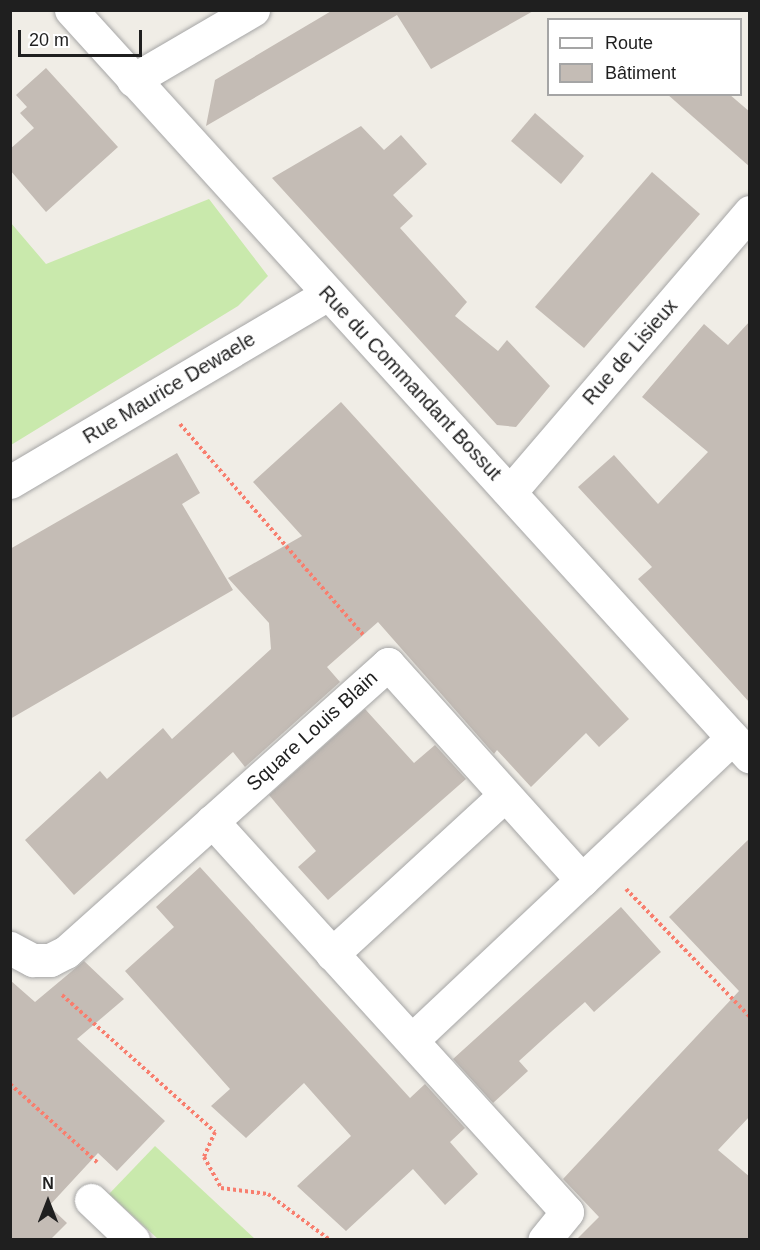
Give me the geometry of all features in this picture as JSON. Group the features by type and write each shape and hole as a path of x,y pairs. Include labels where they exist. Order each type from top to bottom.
{"street":[{"name":"Rue du Commandant Bossut","path":"71,10 741,747"},
{"path":"133,80 253,10"},
{"name":"Rue de Lisieux","path":"510,492 750,212"},
{"name":"Rue Maurice Dewaele","path":"10,482 328,294"},
{"name":"Square Louis Blain","path":"22,954 50,960 66,952 388,663 506,795 591,871"},
{"path":"412,1040 591,871 741,747"},
{"path":"332,954 506,795"},
{"path":"212,821 567,1212 544,1239"},
{"path":"91,1200 133,1239"}],"path":[{"path":"156,396 388,663"},
{"path":"591,871 750,1017"},
{"path":"22,954 58,992 215,1132 204,1157 220,1188 268,1194 330,1239"},
{"path":"10,1084 104,1168"}],"green space":[{"path":"209,199 268,276 238,306 11,445 11,223 46,264"},
{"path":"155,1146 255,1239 158,1239 109,1194"}],"building":[{"path":"333,10 535,10 431,69 397,15 206,126 215,80"},
{"path":"46,68 118,147 46,212 10,170 10,149 34,128 20,113 27,107 16,95"},
{"path":"669,96 731,96 750,112 750,167"},
{"path":"535,113 584,156 561,184 511,141"},
{"path":"361,126 384,150 401,135 427,164 393,195 413,216 400,228 467,302 455,316 498,351 507,340 550,386 516,427 497,425 272,178"},
{"path":"652,172 700,214 584,348 535,307"},
{"path":"750,321 750,703 638,579 652,567 578,487 614,455 658,504 708,452 642,397 704,324 728,345"},
{"path":"341,402 629,719 599,747 586,733 531,787 497,750 494,754 378,622 327,667 340,682 245,767 233,752 74,895 25,840 100,771 107,779 163,728 172,739 271,649 269,623 228,578 302,536 253,482"},
{"path":"177,453 200,493 182,504 233,590 10,719 10,549"},
{"path":"365,709 414,763 435,745 466,779 328,900 298,867 316,851 269,795"},
{"path":"750,838 750,1116 718,1150 750,1177 750,1239 577,1239 599,1217 563,1179 739,991 669,917"},
{"path":"200,867 410,1098 425,1084 465,1128 450,1142 478,1174 445,1205 413,1169 346,1231 297,1186 351,1136 304,1083 246,1138 211,1106 230,1089 125,971 174,927 156,907"},
{"path":"621,907 661,952 594,1012 585,1002 552,1031 519,1061 528,1071 493,1103 453,1059"},
{"path":"84,961 124,999 77,1039 165,1121 117,1171 98,1153 49,1206 67,1223 51,1239 10,1239 10,980 35,1002"}]}
